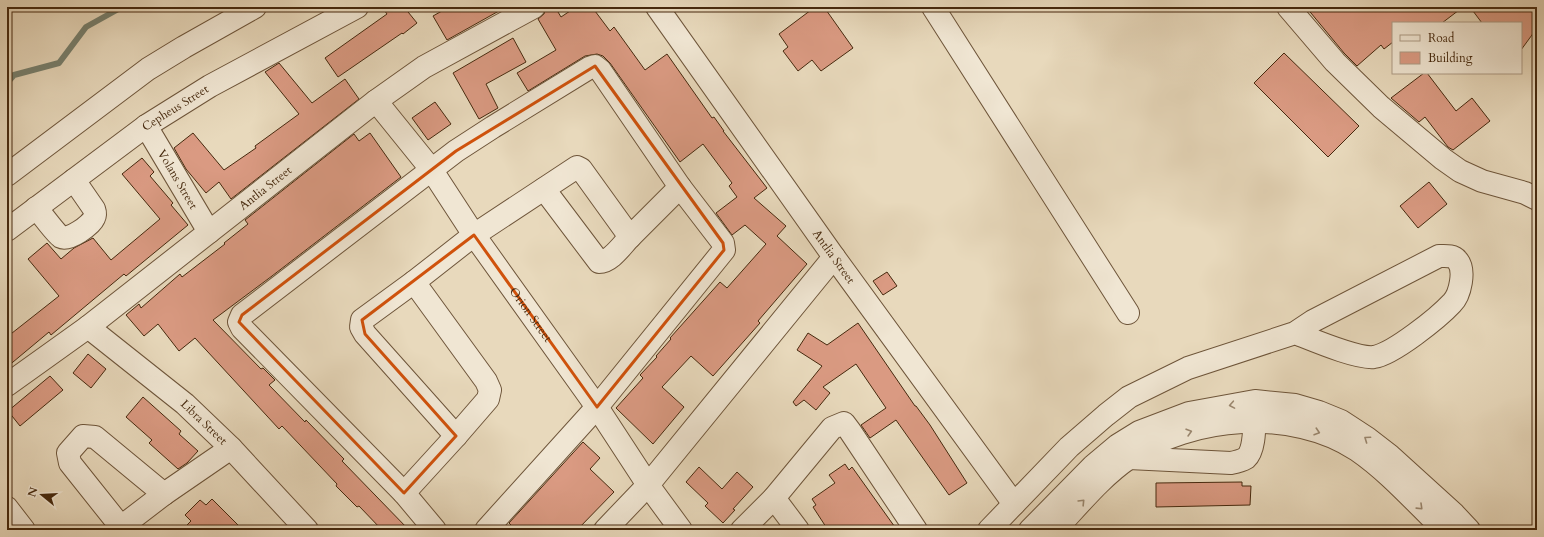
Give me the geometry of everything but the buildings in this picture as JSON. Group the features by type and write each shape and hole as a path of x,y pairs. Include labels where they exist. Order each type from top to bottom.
{"street":[{"path":"7,174 148,69 255,7"},
{"name":"Cepheus Street","path":"7,230 146,126 210,86 357,7"},
{"name":"Antlia Street","path":"7,385 88,327 376,101 424,67 534,7"},
{"name":"Antlia Street","path":"657,7 834,257 1014,504"},
{"path":"933,7 1128,313"},
{"path":"1288,7 1335,62 1381,107 1443,159 1460,171 1482,181 1525,193 1537,199"},
{"path":"435,530 404,493 242,328 239,322 242,315 431,169 493,127 589,68 595,66 600,70 680,187 723,243 724,250 598,406 486,530"},
{"name":"Orion Street","path":"376,101 431,169 474,235 598,406 648,485 682,530"},
{"name":"Volans Street","path":"146,126 209,232"},
{"path":"456,436 365,334 361,327 362,320 474,235 577,167 581,168 630,237"},
{"path":"36,208 60,236 66,238 72,236 94,220 95,213 74,180"},
{"path":"544,189 599,262 602,262 609,258 680,187"},
{"path":"989,530 1069,447 1106,415 1130,397 1188,368 1295,333 1314,321 1440,256 1450,256 1457,260 1462,272 1460,284 1453,302 1416,334 1387,353 1373,357 1350,353 1295,333"},
{"path":"605,530 648,485 834,257"},
{"path":"404,493 488,399 490,390 486,381 414,282"},
{"name":"Libra Street","path":"88,327 185,404 230,448 307,530"},
{"path":"1124,451 1231,463 1239,462 1246,458 1252,446 1255,411"},
{"path":"1030,530 1093,466 1124,451 1155,444 1184,433 1210,426 1238,422 1255,411"},
{"path":"1255,411 1282,423 1305,428 1337,438 1357,450 1384,461 1454,514 1469,530"},
{"path":"742,530 774,498 832,428 844,423 916,530"},
{"path":"164,494 95,437 83,436 68,453 70,463 119,528 164,494 230,448"},
{"path":"1055,530 1112,472 1124,451"},
{"path":"1384,461 1444,530"},
{"path":"774,498 798,530"},
{"path":"7,508 24,530"}],"highlighted area":[{"path":"595,66 723,243 724,250 597,407 474,235 362,320 365,334 456,436 404,493 239,322 242,315 456,151"}],"waterway":[{"path":"7,83 14,75 59,63 86,27 122,7"}]}
